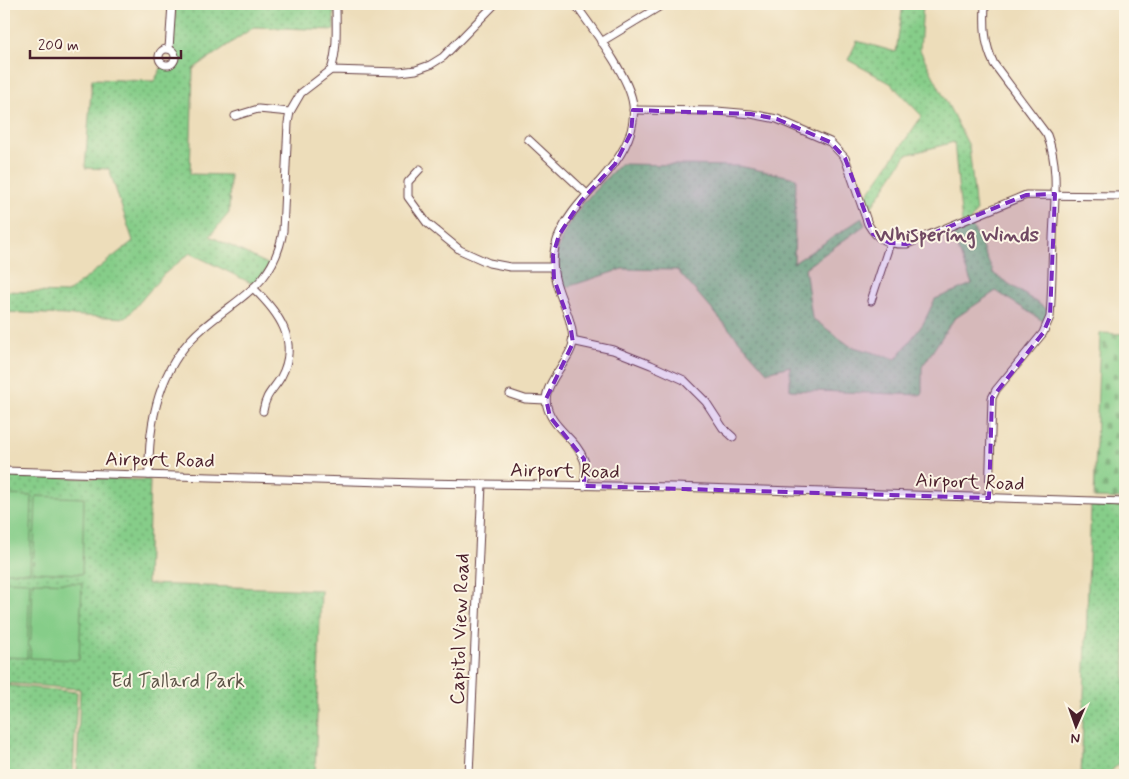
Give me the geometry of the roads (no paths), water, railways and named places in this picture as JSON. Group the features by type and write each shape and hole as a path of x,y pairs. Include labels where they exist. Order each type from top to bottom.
{"street":[{"path":"169,49 172,4"},
{"path":"149,475 151,424 158,396 177,358 202,329 253,288 271,267 281,246 290,112 302,93 331,70 336,41 336,4"},
{"path":"331,70 400,72 430,66 443,57 495,4"},
{"path":"575,4 623,77 633,105 631,133 615,164 581,201 559,235 553,255 554,279 570,324 572,348 552,380 546,400 550,417 584,459 584,486"},
{"path":"601,42 664,4"},
{"path":"985,4 985,33 989,54 994,64 1047,136 1052,147 1055,194 1050,317 1043,333 996,390 992,398 989,498"},
{"path":"235,116 258,109 290,112"},
{"path":"633,110 717,111 751,114 777,119 830,142 845,158 873,234 890,243 907,244 1026,194 1125,196"},
{"path":"528,139 587,194"},
{"path":"420,169 408,182 408,197 428,223 460,250 489,263 510,267 553,267"},
{"path":"870,301 890,243"},
{"path":"253,288 280,320 289,345 288,360 280,378 266,398 263,411"},
{"path":"572,340 614,350 651,364 684,380 706,402 722,428 733,437"},
{"path":"510,394 525,399 546,400"},
{"name":"Airport Road","path":"4,471 482,484 674,487 1125,502"},
{"name":"Capitol View Road","path":"469,775 482,484"}],"district":[{"name":"Whispering Winds","path":"957,234"}],"park label":[{"name":"Ed Tallard Park","path":"178,680"}]}
